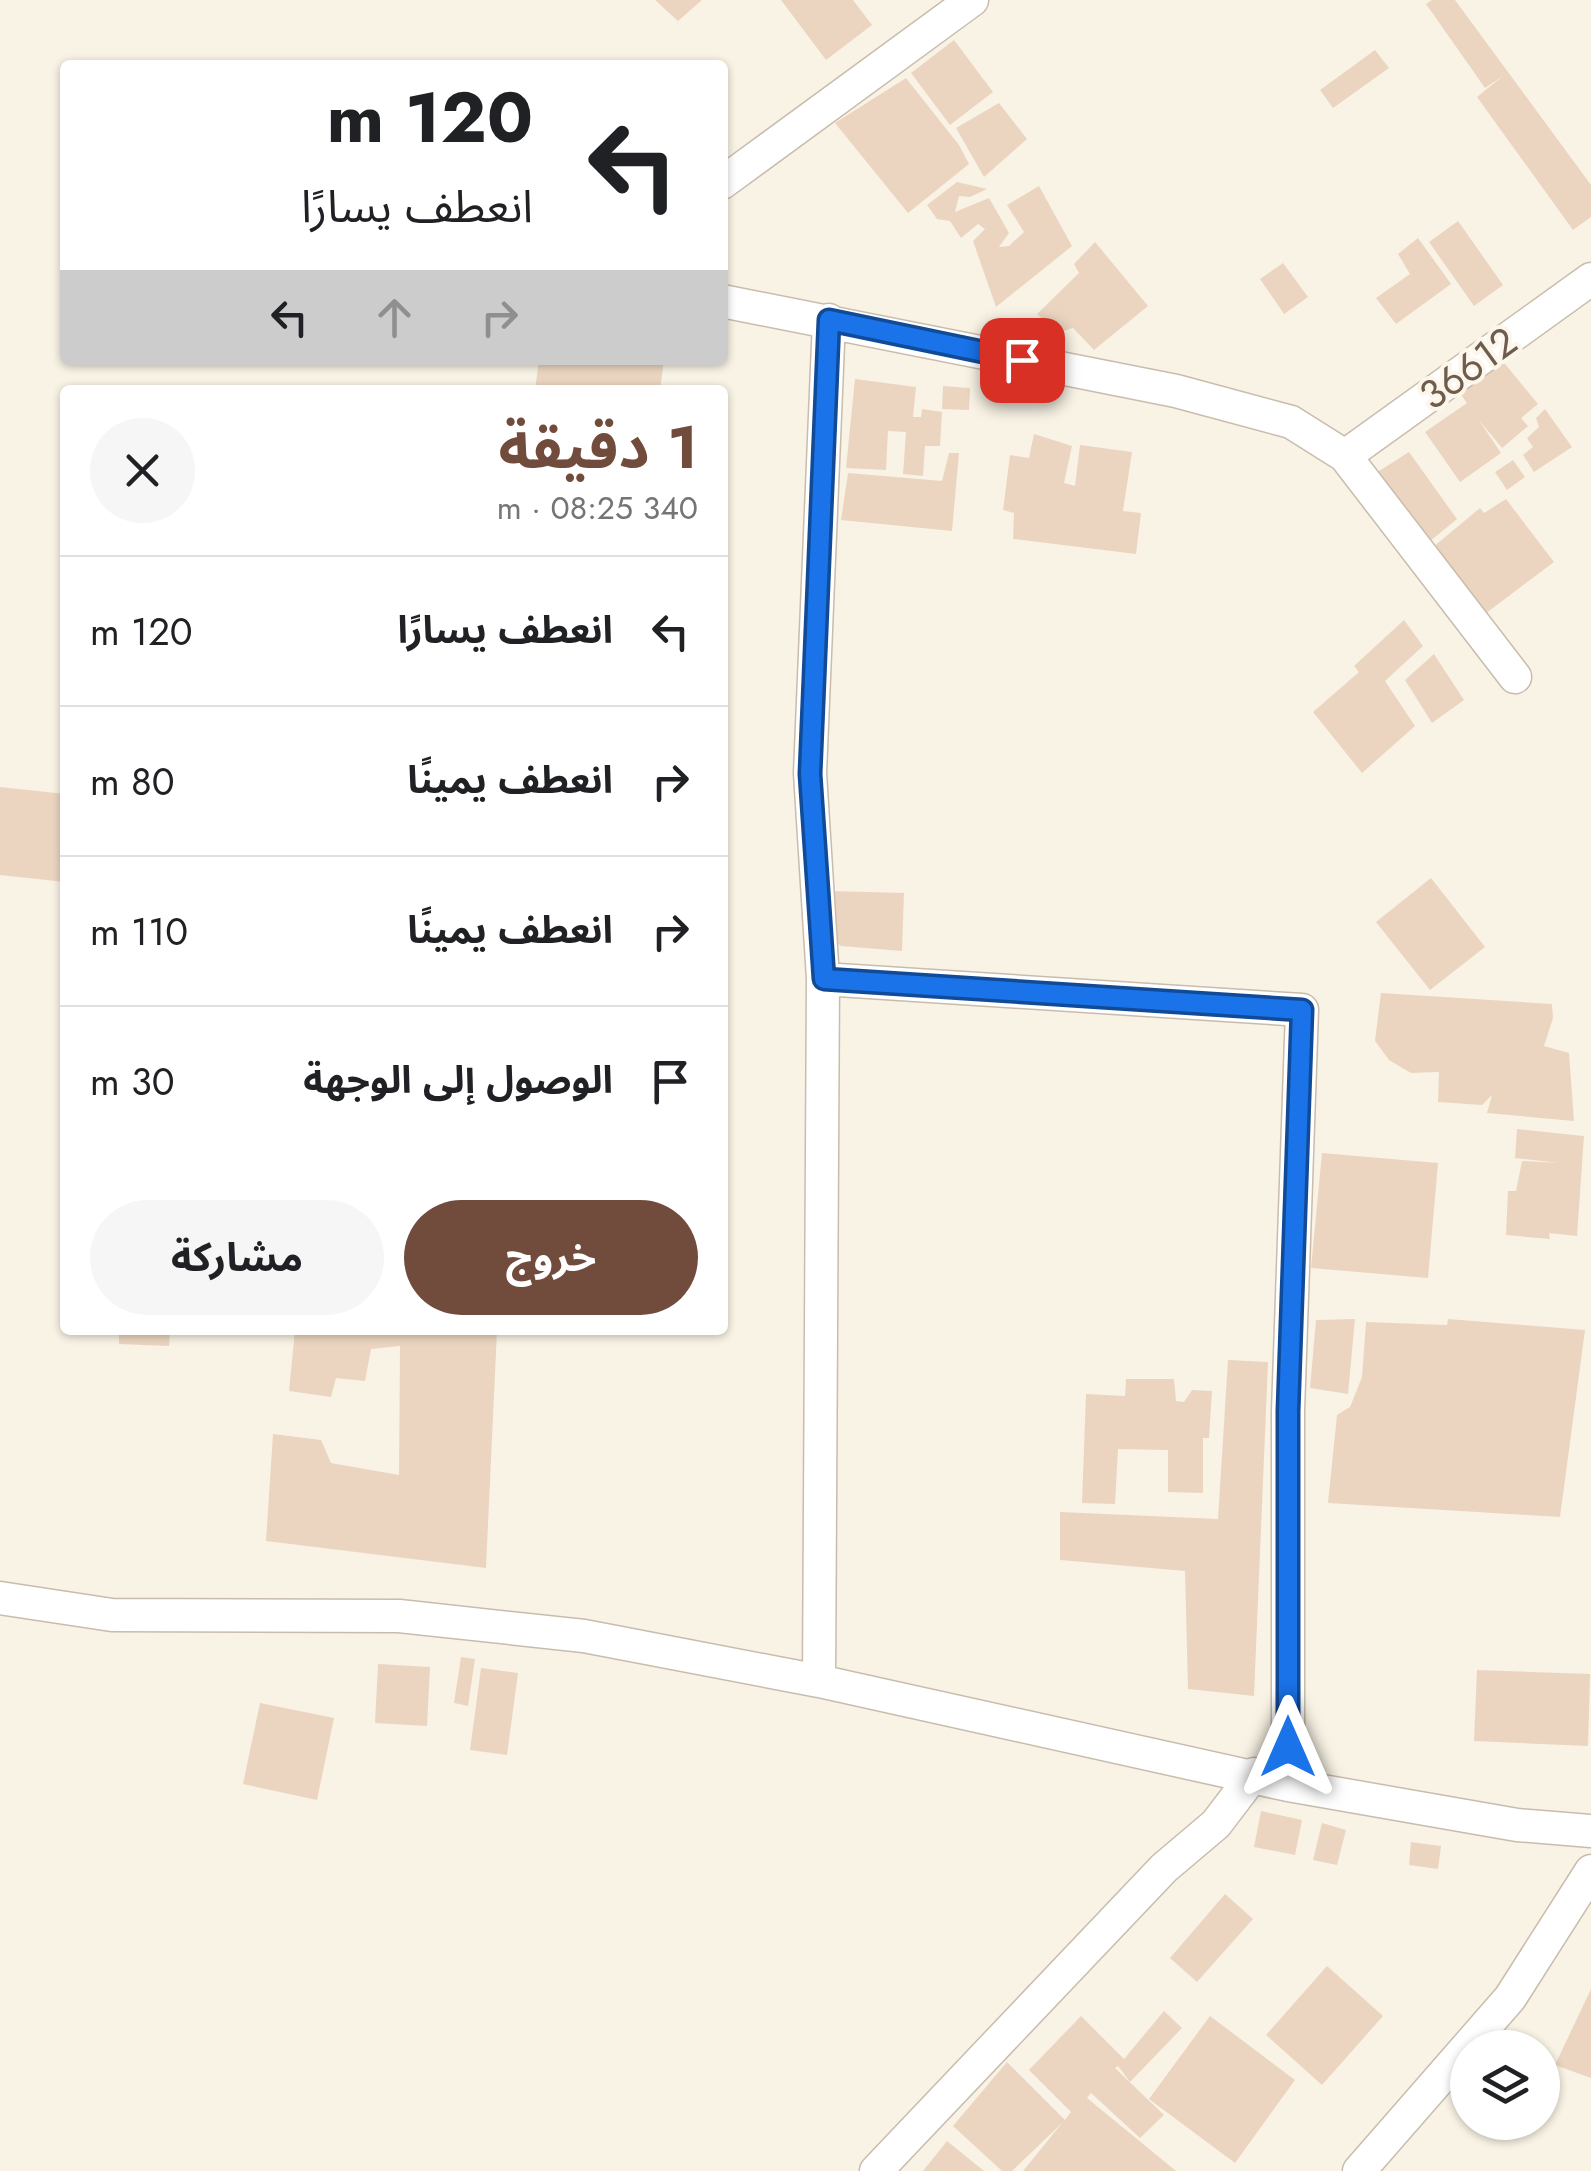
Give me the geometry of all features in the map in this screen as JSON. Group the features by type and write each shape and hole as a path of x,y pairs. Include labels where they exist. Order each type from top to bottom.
{"street":[{"path":"728,180 972,0"},
{"name":"36612","path":"1345,456 1591,279"},
{"path":"728,302 1176,392 1291,422 1345,456 1515,677"},
{"path":"818,1681 824,979 810,774 829,320"},
{"path":"824,979 1302,1010 1288,1411 1288,1785"},
{"path":"0,1598 112,1615 400,1616 584,1636 818,1681 1254,1774 1288,1785 1518,1825 1591,1831"},
{"path":"876,2171 1164,1868 1216,1824 1254,1774"},
{"path":"1360,2171 1510,1998 1591,1872"}],"building":[{"path":"655,0 702,0 678,21"},
{"path":"781,0 853,0 872,25 826,60"},
{"path":"1432,0 1455,0 1591,185 1591,217 1573,230 1477,97 1503,76 1485,88 1426,4"},
{"path":"954,40 993,92 950,125 911,73"},
{"path":"1375,50 1389,68 1333,108 1320,90"},
{"path":"906,78 959,145 969,164 908,213 835,123"},
{"path":"999,103 1027,139 984,177 956,128"},
{"path":"957,182 987,189 970,197 959,196 955,212 989,198 1009,233 999,247 1009,246 1024,232 1007,205 1039,186 1072,246 996,307 973,241 985,229 978,224 961,238 950,221 937,219 927,205"},
{"path":"1458,221 1503,285 1474,306 1429,242"},
{"path":"1418,238 1451,284 1396,324 1376,298 1410,274 1398,254"},
{"path":"1095,242 1148,306 1094,350 1073,328 1057,333 1037,314 1079,273 1074,264"},
{"path":"1283,263 1308,297 1284,314 1260,279"},
{"path":"1501,359 1538,404 1521,418 1528,426 1502,448 1479,420 1501,453 1460,482 1425,432 1467,403 1459,392"},
{"path":"538,365 663,365 661,385 536,385"},
{"path":"855,379 916,387 913,417 921,417 922,409 942,412 940,446 925,446 923,476 903,474 906,432 888,431 886,470 846,468"},
{"path":"943,386 970,388 969,410 942,409"},
{"path":"1545,409 1572,447 1534,472 1523,455 1533,447 1527,438 1539,427 1536,418"},
{"path":"1034,434 1072,446 1064,483 1075,486 1080,445 1132,452 1123,511 1141,513 1136,554 1013,539 1014,513 1003,510 1010,455 1029,458"},
{"path":"1409,452 1457,519 1429,542 1376,473"},
{"path":"949,453 959,453 952,531 841,520 848,473 942,481"},
{"path":"1513,460 1525,477 1507,490 1495,472"},
{"path":"1506,499 1554,562 1481,617 1432,548 1480,508 1484,513"},
{"path":"1404,620 1423,646 1385,681 1415,726 1362,773 1313,712 1359,672 1354,666"},
{"path":"1434,654 1464,700 1432,723 1405,680"},
{"path":"0,787 60,793 60,881 0,875"},
{"path":"1431,878 1485,947 1430,990 1376,922"},
{"path":"830,891 904,893 902,951 841,946 828,936"},
{"path":"1381,993 1552,1004 1553,1018 1544,1046 1569,1053 1574,1121 1487,1113 1492,1095 1482,1105 1438,1102 1439,1072 1411,1073 1389,1060 1375,1041"},
{"path":"1517,1129 1584,1136 1577,1236 1549,1233 1550,1239 1506,1235 1508,1191 1516,1191 1522,1161 1559,1163 1515,1158"},
{"path":"1322,1153 1438,1163 1428,1278 1311,1268"},
{"path":"1355,1319 1348,1394 1310,1388 1316,1320"},
{"path":"1448,1319 1585,1330 1560,1517 1328,1503 1337,1415 1350,1407 1362,1377 1366,1322 1447,1325"},
{"path":"119,1335 170,1335 169,1346 119,1344"},
{"path":"295,1335 497,1335 486,1568 266,1541 273,1434 321,1440 331,1463 399,1475 400,1346 371,1349 365,1381 336,1378 331,1397 289,1391"},
{"path":"1228,1360 1268,1362 1254,1696 1188,1689 1185,1571 1060,1560 1060,1512 1218,1519"},
{"path":"1126,1379 1174,1379 1176,1401 1184,1402 1192,1390 1212,1391 1209,1438 1203,1438 1203,1493 1168,1492 1168,1450 1118,1449 1115,1504 1082,1503 1086,1394 1125,1396"},
{"path":"461,1657 475,1659 468,1706 454,1703"},
{"path":"378,1664 430,1667 427,1726 375,1723"},
{"path":"481,1668 518,1673 507,1755 470,1750"},
{"path":"1477,1670 1590,1674 1588,1746 1474,1741"},
{"path":"260,1703 334,1718 317,1800 243,1784"},
{"path":"1261,1811 1302,1820 1295,1855 1254,1847"},
{"path":"1322,1823 1346,1830 1337,1865 1313,1860"},
{"path":"1411,1842 1441,1846 1438,1869 1409,1865"},
{"path":"1225,1894 1253,1919 1197,1982 1170,1958"},
{"path":"1327,1966 1383,2016 1322,2085 1266,2035"},
{"path":"1591,1989 1591,2078 1560,2067 1560,2054"},
{"path":"1164,2011 1182,2028 1130,2082 1118,2066 1115,2068 1164,2115 1140,2138 1091,2093 1087,2098 1176,2171 1023,2171 1062,2123 1012,2171 1002,2171 953,2126 1007,2062 1065,2120 1071,2112 1029,2070 1081,2016 1124,2059"},
{"path":"1210,2016 1295,2080 1235,2163 1149,2099"},
{"path":"947,2141 984,2171 923,2171"}],"route":[{"path":"1022,360 829,320 810,774 824,979 1302,1010 1288,1411 1288,1747"}]}
